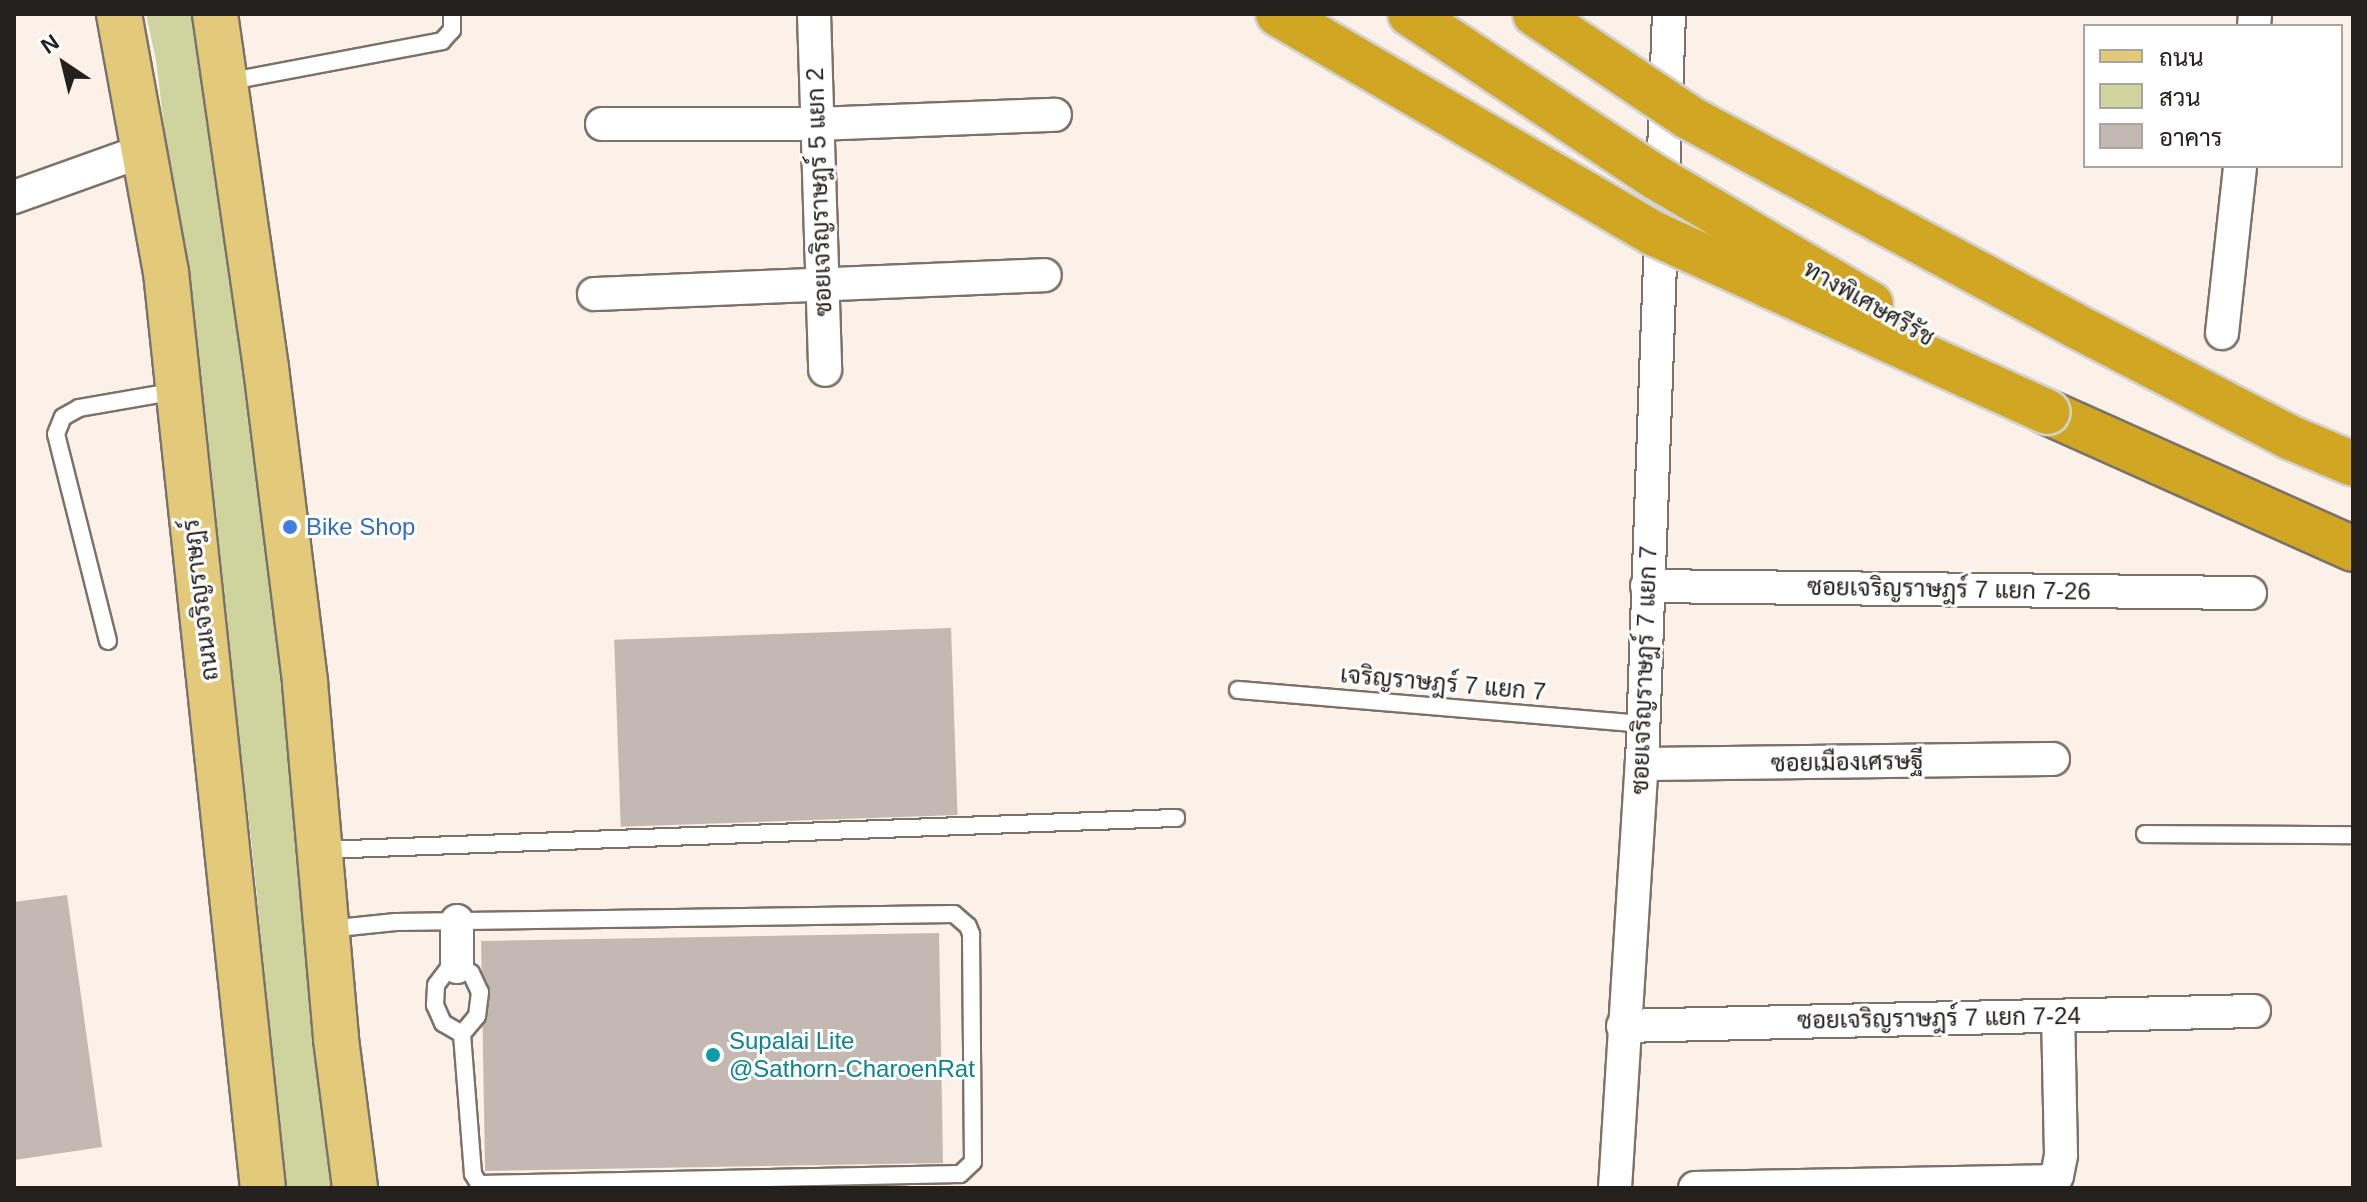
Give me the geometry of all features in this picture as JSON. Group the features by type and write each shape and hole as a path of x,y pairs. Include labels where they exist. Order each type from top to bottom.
{"highway":[{"path":"1278,14 1655,234 2047,412"},
{"name":"ทางพิเศษศรีรัช","path":"1410,14 1657,178 1975,365 2047,412 2353,549"},
{"path":"1535,14 1688,117 2235,409 2353,464"}],"main road":[{"name":"ถนนเจริญราษฎร์","path":"119,14 166,272 176,391 263,1188"},
{"path":"215,14 305,683 326,929 355,1188"}],"street":[{"name":"ซอยเจริญราษฎร์ 5 แยก 2","path":"814,14 825,370"},
{"name":"ซอยเจริญราษฎร์ 7 แยก 7","path":"1615,1188 1642,764 1669,14"},
{"path":"602,124 816,124 1055,115"},
{"path":"14,197 145,150"},
{"path":"2222,333 2240,168"},
{"path":"594,294 1045,275"},
{"name":"ซอยเจริญราษฎร์ 7 แยก 7-26","path":"1647,586 2250,593"},
{"name":"ซอยเมืองเศรษฐี","path":"1642,764 2053,759"},
{"path":"457,921 457,967"},
{"name":"ซอยเจริญราษฎร์ 7 แยก 7-24","path":"1623,1026 2254,1011"},
{"path":"1695,1188 2047,1181 2057,1176 2061,1155 2058,1016"}],"lane":[{"path":"226,82 442,41 452,30 452,14"},
{"path":"108,641 56,434 63,417 79,408 176,391"},
{"name":"เจริญราษฎร์ 7 แยก 7","path":"1238,690 1643,724"},
{"path":"320,850 1176,818"},
{"path":"2145,834 2353,835"},
{"path":"326,929 457,921 954,914 963,919 971,934 973,1162 960,1174 479,1184 473,1174 462,1034 477,1016 480,992 471,973 457,967 448,969 436,985 435,1005 443,1023 462,1034"}],"green space":[{"path":"146,14 197,14 268,541 333,1188 286,1188 252,846 156,60"}],"building":[{"path":"951,628 958,815 621,827 614,640"},
{"path":"67,895 102,1147 14,1160 14,902"},
{"name":"Supalai Lite @Sathorn-CharoenRat","path":"939,933 943,1163 485,1171 481,941"}],"place":[{"name":"Bike Shop","path":"290,527"},
{"name":"Supalai Lite @Sathorn-CharoenRat","path":"713,1055"}]}
